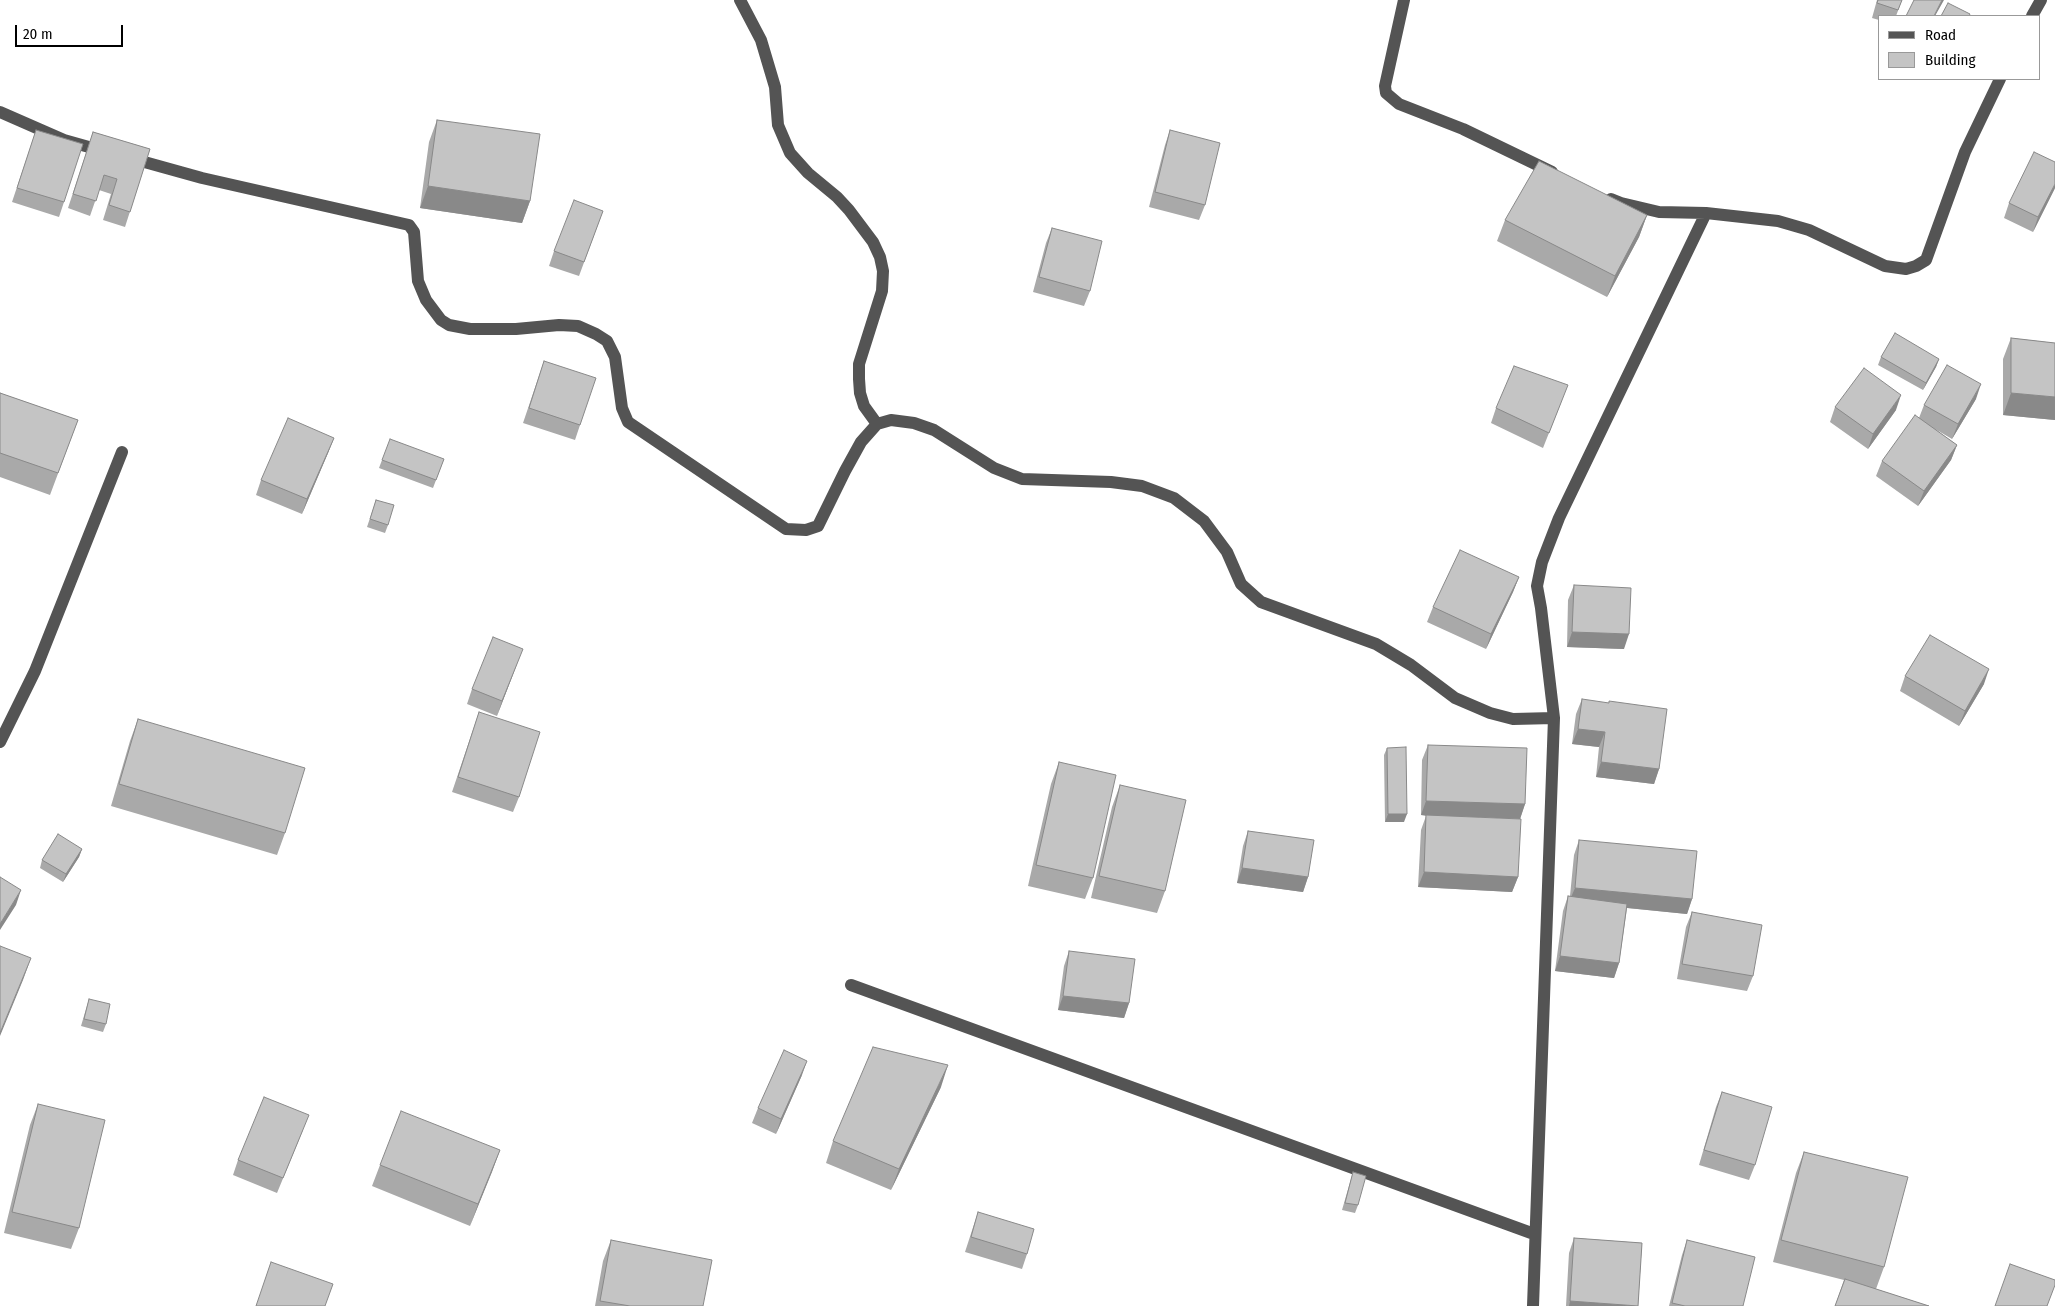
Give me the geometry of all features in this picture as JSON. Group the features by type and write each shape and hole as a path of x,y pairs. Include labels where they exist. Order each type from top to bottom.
{"street":[{"path":"740,0 761,40 774,87 778,125 790,153 808,173 837,197 849,210 873,242 880,257 883,271 882,291 859,364 860,393 864,406 877,424"},
{"path":"1404,0 1385,86 1386,93 1399,104 1463,129 1562,177"},
{"path":"2033,15 2041,0"},
{"path":"1601,195 1621,204 1659,212 1706,213 1778,221 1809,230 1847,246 1885,266 1906,269 1926,260 1965,152 2000,80"},
{"path":"0,112 64,140 184,173 409,225 414,232 418,281 426,300 441,320 449,325 470,329 516,329 558,325 578,326 596,334 607,341 615,357 622,408 628,422 786,529 806,530 818,526 861,442 877,424 891,420 914,422 934,430 994,468 1022,479 1111,482 1142,486 1174,498 1204,521 1227,552 1241,584 1262,602 1376,644 1411,665 1454,698 1490,713 1513,719 1554,718"},
{"path":"1533,1306 1534,1234 1554,718 1542,608 1537,586 1542,562 1559,518 1706,213"},
{"path":"0,741 35,671 122,452"},
{"path":"851,985 1534,1234"}],"building":[{"path":"1878,0 1902,0 1898,10 1877,3"},
{"path":"1914,0 1942,0 1934,15 1906,15"},
{"path":"1948,3 1970,14 1970,15 1942,15"},
{"path":"437,120 540,134 530,201 428,186"},
{"path":"36,130 83,144 64,202 17,188"},
{"path":"1170,130 1220,143 1205,205 1155,192"},
{"path":"93,132 150,149 130,212 109,205 117,179 104,175 96,201 73,194"},
{"path":"2034,152 2055,162 2055,184 2038,217 2009,203"},
{"path":"1539,161 1647,215 1615,276 1505,220"},
{"path":"574,200 603,211 584,262 554,251"},
{"path":"1052,228 1102,241 1090,291 1039,277"},
{"path":"1895,333 1939,359 1926,383 1881,357"},
{"path":"2011,338 2055,343 2055,397 2011,393"},
{"path":"544,361 596,378 580,425 529,408"},
{"path":"1947,365 1981,384 1958,424 1924,405"},
{"path":"1514,366 1568,385 1549,433 1496,408"},
{"path":"1864,368 1901,395 1873,434 1835,407"},
{"path":"0,393 78,420 58,473 0,453"},
{"path":"1915,415 1957,445 1924,491 1882,461"},
{"path":"288,418 334,438 307,499 261,480"},
{"path":"390,439 444,459 436,480 382,460"},
{"path":"376,500 394,505 388,525 370,519"},
{"path":"1460,550 1519,577 1491,634 1433,607"},
{"path":"1574,585 1631,588 1629,634 1572,632"},
{"path":"1930,635 1989,669 1965,711 1905,676"},
{"path":"493,637 523,649 502,701 472,689"},
{"path":"1582,699 1667,709 1659,769 1601,762 1605,732 1578,729"},
{"path":"479,712 540,732 519,797 458,777"},
{"path":"138,719 305,768 285,833 119,784"},
{"path":"1428,745 1527,748 1525,804 1426,801"},
{"path":"1406,747 1407,814 1388,814 1387,748"},
{"path":"1059,762 1116,775 1093,878 1036,865"},
{"path":"1120,785 1186,800 1165,891 1099,876"},
{"path":"1426,815 1521,819 1518,877 1424,872"},
{"path":"1248,831 1314,840 1308,877 1242,868"},
{"path":"58,834 82,849 66,874 42,860"},
{"path":"1579,840 1697,851 1692,899 1575,888"},
{"path":"0,877 21,890 0,924"},
{"path":"1568,896 1627,904 1619,963 1560,956"},
{"path":"1692,912 1762,925 1753,976 1682,964"},
{"path":"0,946 31,958 0,1033"},
{"path":"1069,951 1135,959 1129,1003 1063,996"},
{"path":"89,999 110,1004 106,1024 84,1019"},
{"path":"873,1047 948,1065 899,1169 833,1141"},
{"path":"784,1050 807,1061 781,1119 758,1108"},
{"path":"1722,1092 1772,1107 1755,1165 1704,1150"},
{"path":"264,1097 309,1115 283,1178 238,1160"},
{"path":"38,1104 105,1120 79,1228 12,1212"},
{"path":"401,1111 500,1150 478,1204 380,1165"},
{"path":"1804,1152 1908,1177 1884,1267 1781,1240"},
{"path":"1353,1172 1366,1176 1358,1205 1345,1203"},
{"path":"978,1212 1034,1229 1027,1254 971,1237"},
{"path":"1574,1238 1642,1243 1638,1306 1570,1301"},
{"path":"611,1240 712,1260 703,1306 630,1306 600,1301"},
{"path":"1687,1240 1755,1257 1743,1306 1685,1306 1672,1303"},
{"path":"271,1262 333,1284 325,1306 256,1306"},
{"path":"2010,1264 2055,1280 2047,1306 1995,1306"},
{"path":"1845,1279 1929,1306 1835,1306"}]}
